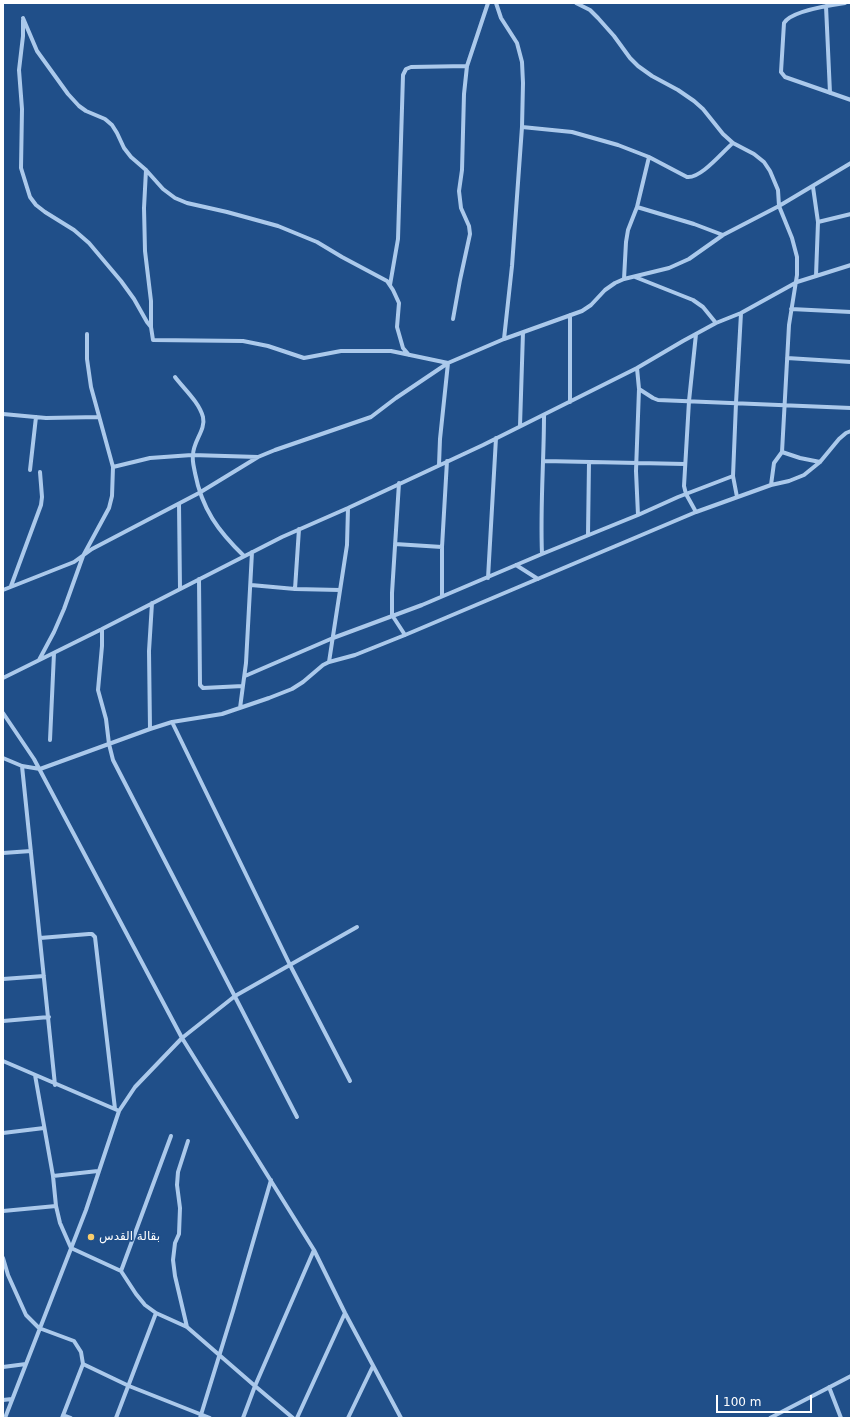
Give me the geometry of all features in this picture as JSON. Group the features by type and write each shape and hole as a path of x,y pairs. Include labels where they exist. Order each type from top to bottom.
{"street":[{"path":"454,319 460,280 470,234 469,226 461,208 460,191 464,94 467,66 488,3"},
{"path":"496,3 501,18 517,43 522,62 522,127 512,266 504,339"},
{"path":"576,3 590,10 598,18 634,62 652,76 678,90 694,101 703,109 723,134 733,143 754,154 764,162 770,170 778,190 779,206 792,238 797,257 797,282 791,309 787,358 782,452 774,463 771,485"},
{"path":"845,3 826,6 790,17 785,20 781,72 785,77 851,100"},
{"path":"826,6 830,93"},
{"path":"151,327 121,280 89,243 74,230 36,205 30,197 22,168 22,110 19,70 23,36 23,18 38,51 68,94 86,111 106,119 117,133 124,148 163,189 175,198 187,203 278,226 317,242 387,281 398,303 396,327 399,338 403,348 409,355"},
{"path":"390,285 398,239 403,75 406,69 411,67 467,66"},
{"path":"522,127 572,132 618,145 649,157 687,177 691,177 705,169 733,143"},
{"path":"624,279 628,230 637,207 649,157"},
{"path":"3,590 62,567 83,556 92,549 199,493 258,457 371,417 396,398 448,363 504,339 582,311 591,305 614,283 624,279 670,268 690,259 723,235 813,187 851,163"},
{"path":"146,170 144,208 145,251 151,301 151,327 153,340 243,341 268,346 304,358 341,350 391,351 448,363"},
{"path":"813,187 818,222 816,276"},
{"path":"637,207 694,224 723,235"},
{"path":"818,222 851,214"},
{"path":"3,678 299,529 348,508 544,415 637,368 683,340 716,323 741,313 776,292 797,282 851,267"},
{"path":"634,277 693,300 703,307 716,323"},
{"path":"791,309 851,312"},
{"path":"737,497 733,476 741,313"},
{"path":"570,315 570,402"},
{"path":"520,426 523,332"},
{"path":"39,660 64,610 83,556 109,508 113,484 113,468 91,387 87,359 87,334"},
{"path":"696,334 689,401 684,486 686,494 696,512"},
{"path":"787,358 851,362"},
{"path":"439,465 448,363"},
{"path":"637,368 639,389 636,464 638,515"},
{"path":"175,376 197,404 203,419 203,425 194,446 192,455 199,493 220,531 226,539 244,556"},
{"path":"639,389 658,400 851,408"},
{"path":"3,414 36,417 99,417"},
{"path":"542,554 540,516 544,461 544,415"},
{"path":"30,470 36,417"},
{"path":"3,758 22,766 40,769 172,722 222,714 292,689 329,662 355,655 405,635 696,512 771,485 789,481 804,475 820,462 839,439 846,433 851,432"},
{"path":"488,578 496,438"},
{"path":"782,452 800,458 820,462"},
{"path":"113,468 150,458 192,455 258,457"},
{"path":"442,596 442,547 447,461"},
{"path":"544,461 685,464"},
{"path":"588,535 589,462"},
{"path":"11,586 41,505 42,497 40,472"},
{"path":"245,676 333,638 368,626 392,615 488,578 686,494 733,476"},
{"path":"399,483 392,615 405,635"},
{"path":"179,504 180,589"},
{"path":"329,662 347,545 348,508"},
{"path":"294,589 299,529"},
{"path":"395,544 442,547"},
{"path":"240,708 245,676 252,552"},
{"path":"516,565 538,579"},
{"path":"198,579 200,685 203,688 244,686"},
{"path":"251,585 294,589 340,590"},
{"path":"150,729 149,651 152,603"},
{"path":"102,629 98,690 106,719 109,744 113,760 297,1117"},
{"path":"50,740 54,653"},
{"path":"3,713 40,769 182,1038 314,1250 400,1418"},
{"path":"172,722 290,965 350,1081"},
{"path":"22,766 55,1085"},
{"path":"3,853 31,851"},
{"path":"5,1418 86,1210 117,1110 135,1087 182,1038 235,996 357,927"},
{"path":"40,938 89,934 92,934 95,937 117,1110"},
{"path":"3,979 44,976"},
{"path":"3,1021 49,1017"},
{"path":"3,1061 55,1085 117,1110"},
{"path":"35,1075 53,1176 56,1206 60,1223 71,1248 121,1271 145,1305 156,1313 187,1327 293,1418"},
{"path":"3,1133 44,1128"},
{"path":"121,1271 171,1136"},
{"path":"187,1327 172,1260 175,1243 179,1234 180,1208 177,1185 178,1172 188,1141"},
{"path":"53,1176 98,1171"},
{"path":"201,1416 271,1180"},
{"path":"3,1211 56,1206"},
{"path":"243,1418 255,1386 314,1250"},
{"path":"3,1258 16,1296 26,1315 39,1328 74,1341 82,1352 83,1364 63,1417 71,1418"},
{"path":"116,1418 156,1313"},
{"path":"297,1418 345,1313"},
{"path":"3,1367 26,1364"},
{"path":"83,1364 129,1386 201,1416 210,1418"},
{"path":"348,1418 373,1366"},
{"path":"770,1418 777,1416 851,1376"},
{"path":"829,1387 841,1418"},
{"path":"3,1400 12,1399"}],"place":[{"name":"بقالة القدس","path":"91,1237"}]}
